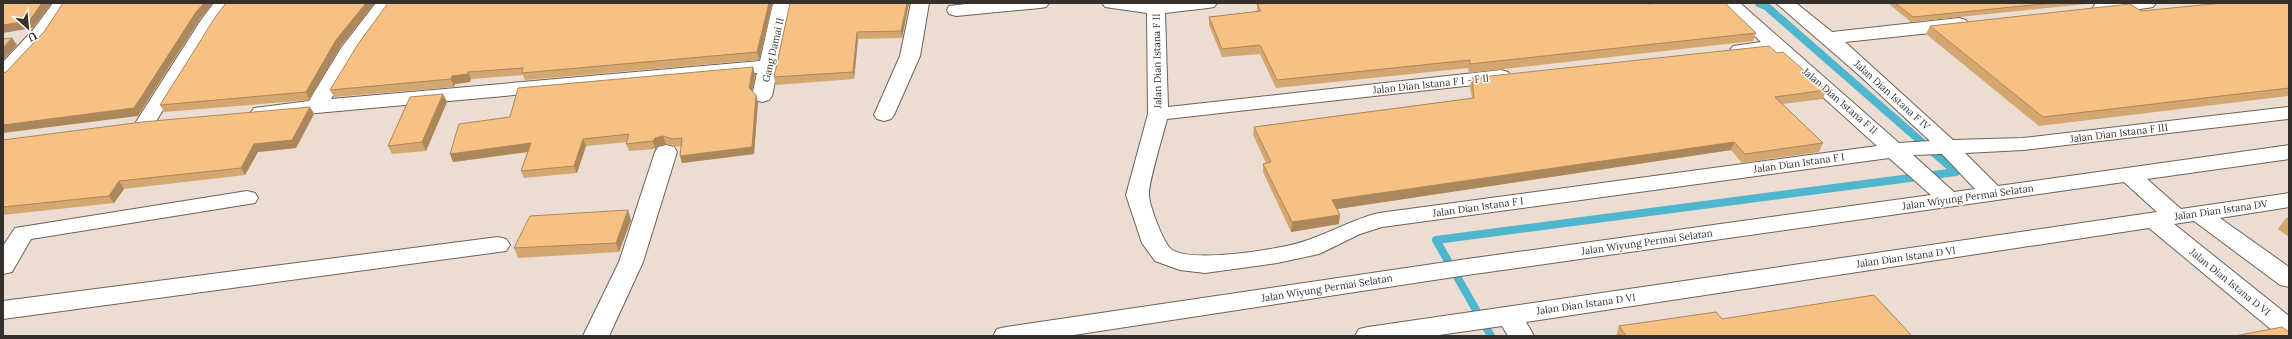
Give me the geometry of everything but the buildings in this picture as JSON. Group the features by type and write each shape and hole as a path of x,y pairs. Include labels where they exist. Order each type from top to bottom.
{"street":[{"path":"3,74 40,34 62,3"},
{"path":"146,122 210,20 224,3"},
{"path":"317,106 351,48 386,3"},
{"name":"Gang Damai II","path":"762,96 782,3"},
{"path":"884,115 910,56 920,3"},
{"path":"956,10 1040,3"},
{"name":"Jalan Dian Istana F II","path":"1111,3 1156,8 1208,3"},
{"name":"Jalan Dian Istana F II","path":"1729,3 1776,46 1903,153 1944,194"},
{"name":"Jalan Dian Istana F IV","path":"1784,3 1829,38 1992,193"},
{"path":"2083,10 2147,3"},
{"name":"Jalan Dian Istana F II","path":"1156,8 1158,114"},
{"path":"1829,38 1980,21"},
{"path":"10,39 40,34"},
{"path":"1721,52 1776,46"},
{"path":"243,114 317,106 769,66"},
{"name":"Jalan Dian Istana F I - F II","path":"1158,114 1523,74"},
{"name":"Jalan Dian Istana F I","path":"1158,114 1137,195 1154,243 1163,255 1180,262 1205,265 1277,256 1311,248 1352,229 1379,220 1903,153 1944,146"},
{"name":"Jalan Dian Istana F III","path":"1944,146 2024,144 2289,114"},
{"path":"123,125 168,120"},
{"path":"596,336 631,262 666,152"},
{"name":"Jalan Wiyung Permai Selatan","path":"1006,336 1944,194 1992,193 2289,152"},
{"path":"2128,174 2176,216 2289,279"},
{"path":"3,266 13,234 247,198"},
{"name":"Jalan Dian Istana DV","path":"2176,216 2289,200"},
{"name":"Jalan Dian Istana D VI","path":"1368,336 1507,323 2176,216 2289,330"},
{"path":"3,310 498,245"}],"waterway":[{"path":"1491,336 1436,240 1956,172 1766,6 1759,3"}]}
